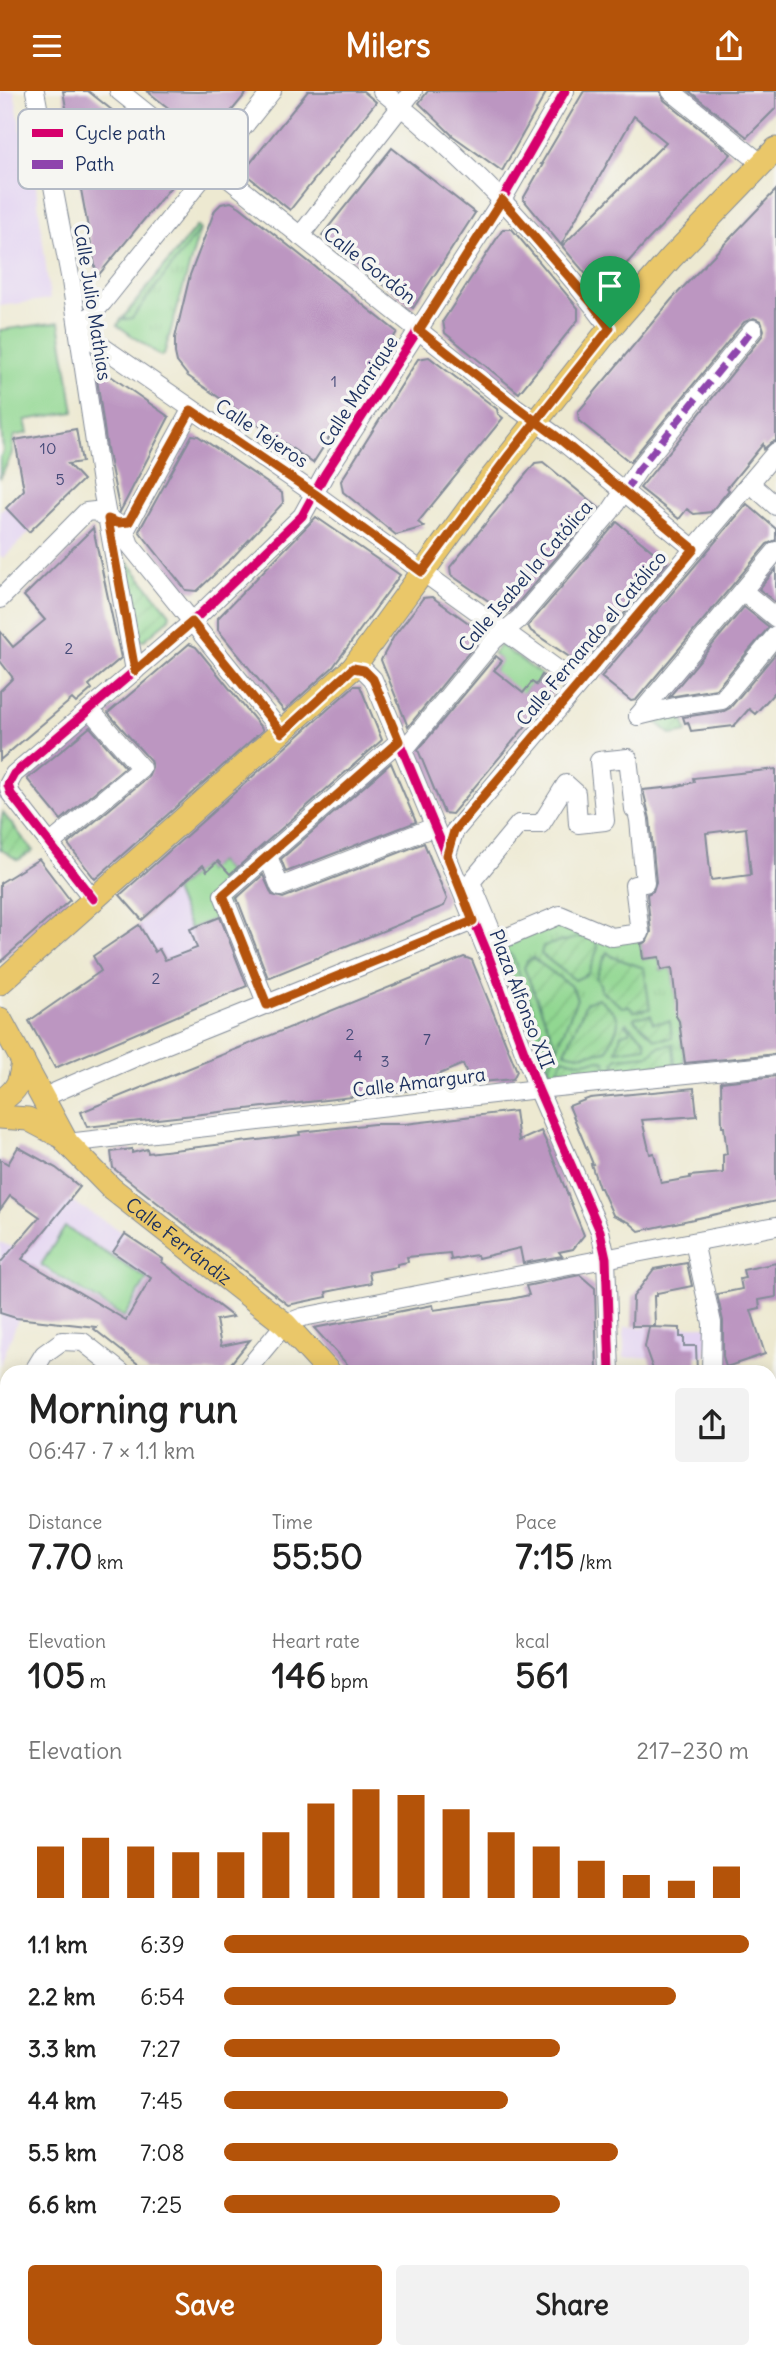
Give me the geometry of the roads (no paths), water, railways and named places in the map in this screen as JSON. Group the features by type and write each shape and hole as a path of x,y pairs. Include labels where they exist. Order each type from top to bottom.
{"main road":[{"path":"0,982 353,668 536,421 610,328 671,258 769,156"},
{"name":"Calle Ferrándiz","path":"0,1019 44,1097 64,1140 111,1188 285,1324 323,1365"},
{"path":"0,1101 21,1083 23,1060"},
{"path":"0,1109 44,1097"},
{"path":"0,1118 27,1119 64,1140"}],"street":[{"name":"Calle Julio Mathias","path":"35,91 38,109"},
{"name":"Calle Gordón","path":"119,91 142,109"},
{"path":"248,122 272,91"},
{"path":"382,91 485,181 610,328"},
{"path":"300,236 413,91"},
{"name":"Calle Manrique","path":"0,788 192,622 302,516 325,474 502,200 565,91"},
{"path":"671,91 769,156"},
{"name":"Calle Julio Mathias","path":"54,189 135,671"},
{"path":"78,330 194,189"},
{"name":"Calle Gordón","path":"242,189 694,549"},
{"name":"Calle Isabel la Católica","path":"267,1005 223,895 401,746 494,640 519,619 625,493 638,470 753,329"},
{"name":"Calle Tejeros","path":"78,330 315,494 561,672 572,677 586,677"},
{"path":"191,410 125,531 130,545 282,733"},
{"name":"Calle Fernando el Católico","path":"447,855 454,831 776,452"},
{"path":"750,483 776,506"},
{"path":"0,599 86,512 95,511 118,523 129,522"},
{"path":"776,551 639,716 678,706 722,700 776,635"},
{"path":"743,591 776,618"},
{"name":"Plaza Alfonso XII","path":"353,668 364,670 373,679 447,855 538,1089 598,1226 606,1258 610,1365"},
{"path":"50,844 141,768 90,710"},
{"path":"628,758 634,810 637,811 639,820 645,883 634,885 640,933 612,937 560,915 496,942 471,882 519,824 541,824 566,784 576,793 578,824 605,821 599,761 628,758"},
{"path":"14,774 8,785 11,794 93,899"},
{"path":"268,856 280,887 434,827"},
{"path":"44,1097 145,1053 473,921"},
{"name":"Calle Amargura","path":"64,1140 776,1065"},
{"path":"251,1365 285,1324 303,1317 776,1226"},
{"path":"694,1242 712,1323 711,1365"},
{"path":"37,1365 44,1354 62,1341 83,1342 112,1365"}]}
